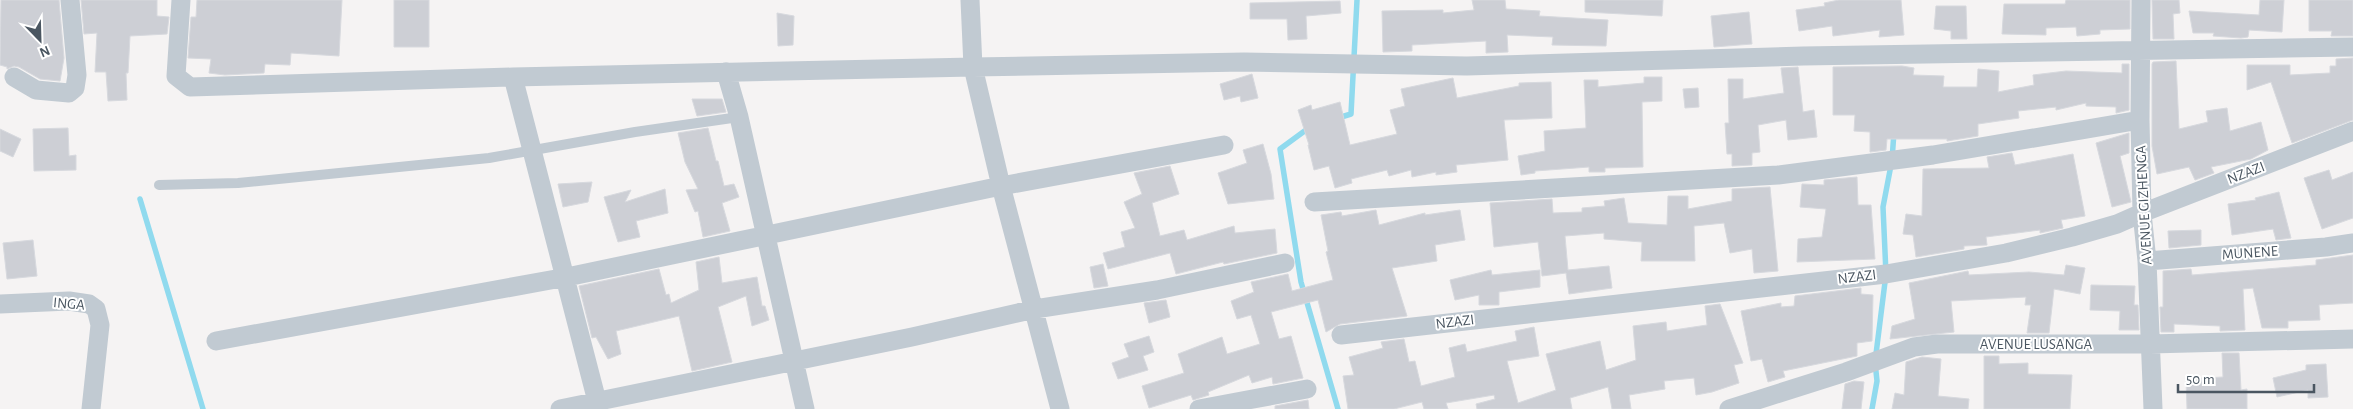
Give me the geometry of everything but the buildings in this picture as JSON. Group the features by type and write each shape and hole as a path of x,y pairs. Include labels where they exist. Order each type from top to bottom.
{"street":[{"path":"14,77 36,90 69,93 74,88 77,75 70,0"},
{"path":"181,0 176,76 190,87 513,77 1244,62 1467,66 1804,56 2142,52 2353,47"},
{"path":"970,0 974,67 1001,186 1060,409"},
{"name":"AVENUE GIZHENGA","path":"2141,0 2140,120 2142,213 2147,261 2153,409"},
{"path":"726,72 739,117 805,409"},
{"path":"513,77 567,277 598,405"},
{"path":"1314,202 1778,175 1934,155 2140,120"},
{"name":"NZAZI","path":"1341,335 1886,274 2006,253 2072,238 2117,224 2353,131"},
{"path":"216,341 567,277 1001,186 1224,145"},
{"name":"MUNENE","path":"2147,261 2326,247 2353,243"},
{"path":"560,409 598,405 1035,309 1157,290 1285,263"},
{"name":"INGA","path":"0,304 69,301 89,304 96,310 100,326 91,409"},
{"name":"AVENUE LUSANGA","path":"1729,409 1846,372 1914,347 1947,344 2150,344 2353,339"},
{"path":"1199,409 1307,389"}],"lane":[{"path":"159,185 238,183 489,158 739,117"}],"waterway":[{"path":"1338,118 1351,114 1357,0"},
{"path":"1310,127 1280,149 1301,282 1338,409"},
{"path":"1872,409 1877,381 1875,362 1886,274 1883,207 1892,160 1894,132"},
{"path":"140,199 203,409"}]}
